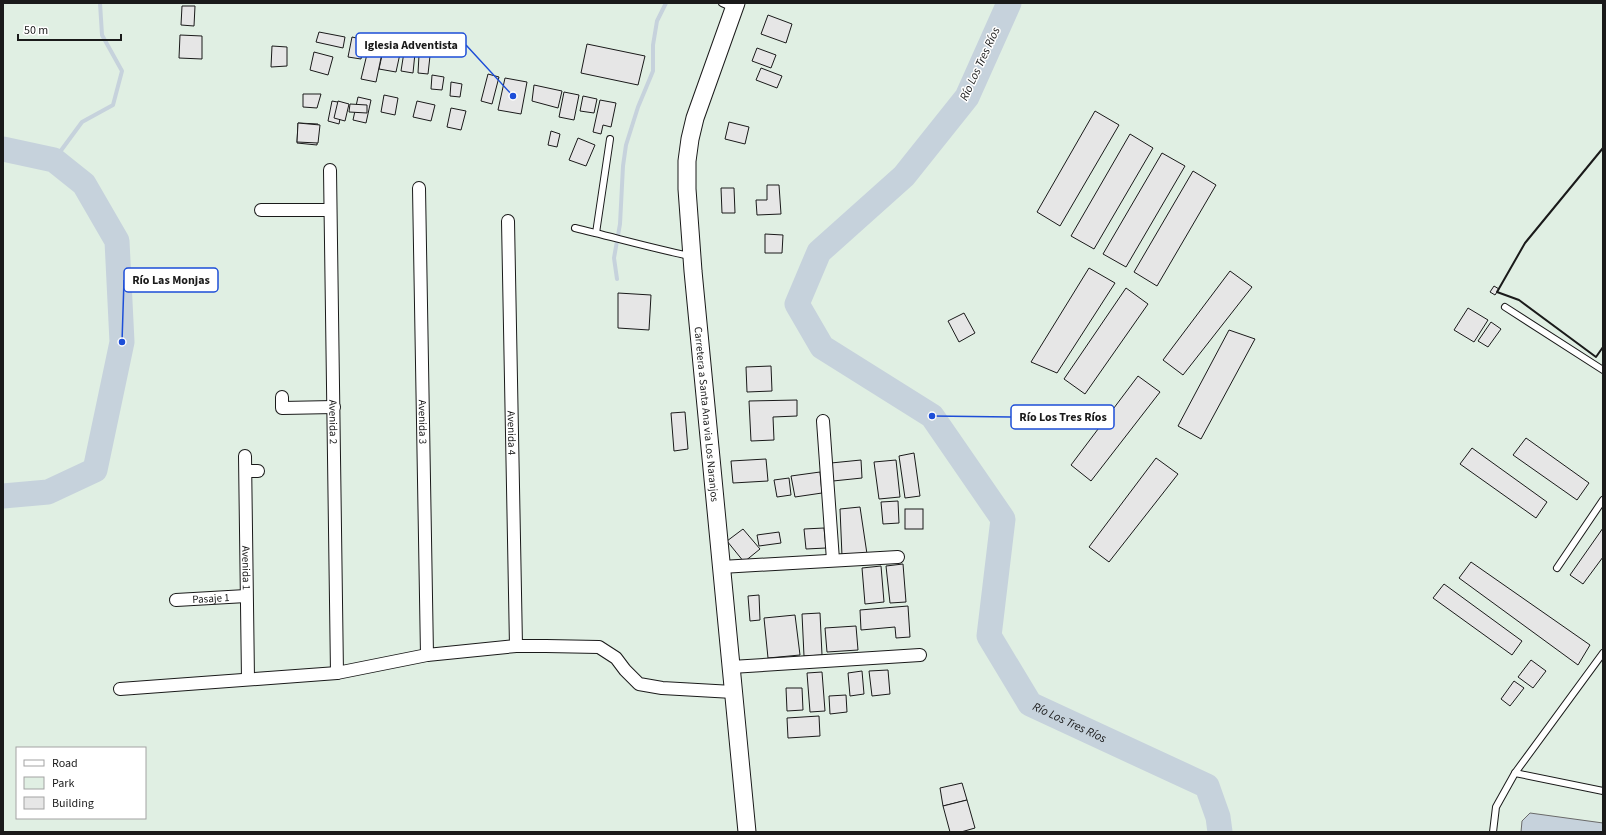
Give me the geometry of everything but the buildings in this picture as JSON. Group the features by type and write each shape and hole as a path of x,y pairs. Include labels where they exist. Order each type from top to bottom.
{"main road":[{"name":"Carretera a Santa Ana via Los Naranjos","path":"730,5 695,118 690,139 687,161 687,189 721,567 747,832"}],"street":[{"name":"Avenida 2","path":"330,170 337,673"},
{"name":"Avenida 3","path":"420,188 427,655"},
{"path":"261,210 330,210"},
{"name":"Avenida 4","path":"508,220 516,646"},
{"path":"282,402 334,407"},
{"path":"823,421 833,560"},
{"name":"Avenida 1","path":"245,456 252,471 246,596 248,679"},
{"path":"721,567 898,557"},
{"name":"Pasaje 1","path":"176,600 191,593 246,596"},
{"path":"120,689 337,673 427,655 516,646 599,647 616,658 625,670 639,684 662,688 733,692"},
{"path":"731,667 920,655"}],"lane":[{"path":"596,233 610,139"},
{"path":"575,228 651,248 692,256"},
{"path":"1505,307 1603,370"},
{"path":"1557,568 1603,500"},
{"path":"1493,832 1496,807 1515,773 1603,653"},
{"path":"1515,773 1603,791"}],"green space":[{"path":"3,3 1603,3 1603,832 3,832"}],"shaded area":[{"path":"1530,813 1603,823 1603,832 1521,832 1522,821"}],"waterway":[{"path":"54,160 82,122 113,105 122,71 102,35 100,3"},
{"path":"617,279 614,258 620,224 623,166 626,145 638,107 653,71 653,45 657,21 666,3"},
{"name":"Río Los Tres Ríos","path":"1009,3 967,97 904,176 819,252 797,304 822,347 932,416 1003,519 989,636 1030,704 1207,786 1218,817 1220,832"},
{"path":"3,149 54,160 84,184 117,241 122,342 95,470 48,492 3,496"}],"wall":[{"path":"1603,148 1525,243 1497,292 1519,300 1596,357 1603,347"}],"place":[{"name":"Iglesia Adventista","path":"513,96"},
{"name":"Río Las Monjas","path":"122,342"},
{"name":"Río Los Tres Ríos","path":"932,416"}]}
